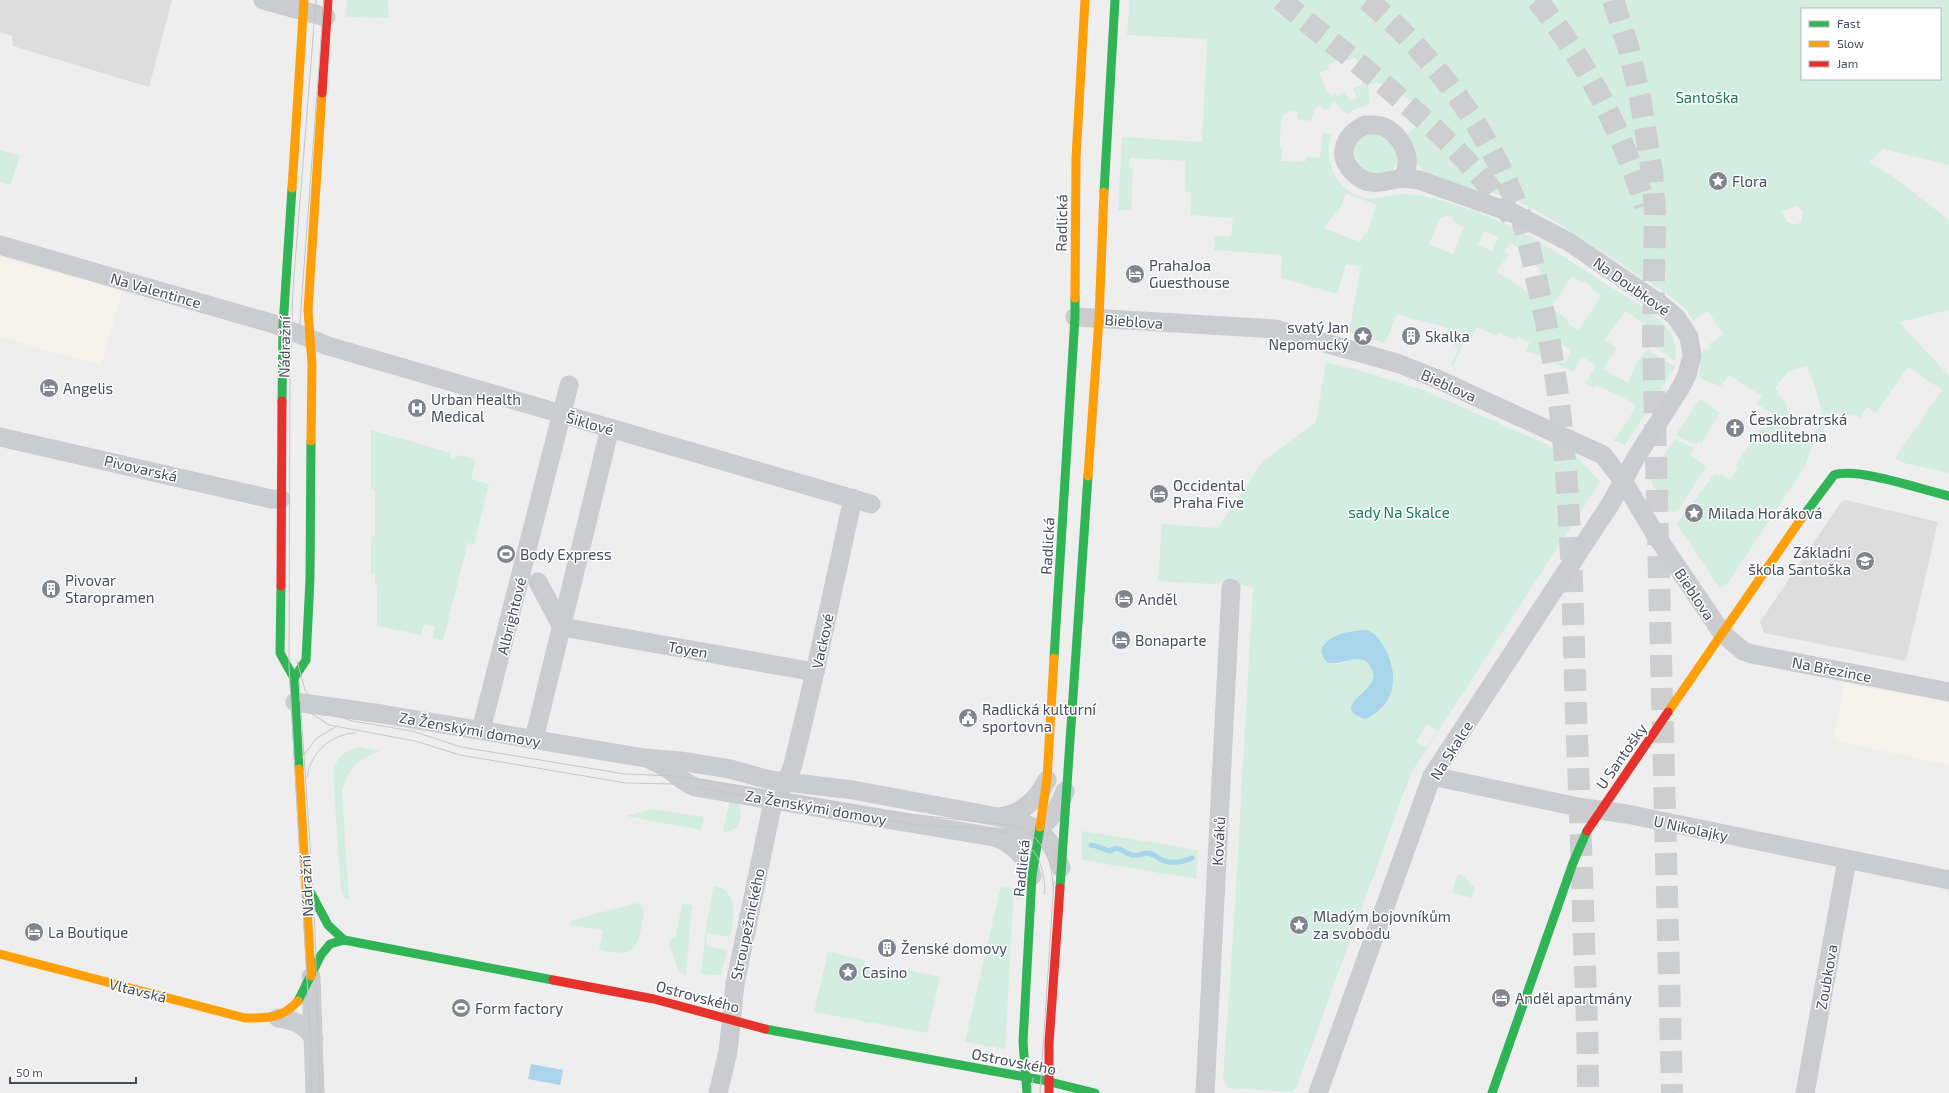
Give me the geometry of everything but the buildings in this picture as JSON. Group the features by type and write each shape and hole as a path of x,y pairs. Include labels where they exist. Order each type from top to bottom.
{"main road":[{"name":"Radlická","path":"1027,1093 1023,1042 1032,876 1047,779 1075,317 1074,280 1077,124 1085,0"},
{"path":"1048,1093 1050,1082 1049,1044 1099,319 1107,119 1114,0"},
{"name":"Nádražní","path":"303,6 283,327 280,653 294,678 311,977"},
{"name":"Nádražní","path":"294,678 306,660 307,645 311,503 312,364 308,310 327,8"},
{"name":"U Santošky","path":"1492,1093 1573,863 1587,831 1601,809 1627,775 1812,501 1829,480 1840,473 1864,475 1949,496"},
{"path":"306,883 325,922 344,940"},
{"path":"278,1018 289,1012 298,1003 321,956 326,949 335,942 344,940"},
{"name":"Ostrovského","path":"344,940 654,998 767,1029 1025,1076 1095,1093"},
{"name":"Vltavská","path":"0,954 245,1018 278,1018"}],"street":[{"path":"263,0 303,6"},
{"name":"Nádražní","path":"303,6 327,8"},
{"name":"Na Doubkové","path":"1410,175 1515,214 1569,242 1659,302 1676,317 1689,337 1692,356 1687,375 1623,481"},
{"name":"Na Valentince","path":"0,245 283,327 310,338"},
{"name":"Bieblova","path":"1075,317 1275,329 1397,363 1435,378 1603,455 1623,481 1657,537 1722,633"},
{"name":"Šiklové","path":"310,338 328,346 871,504"},
{"name":"Albrightové","path":"482,730 569,385"},
{"path":"534,739 610,428"},
{"name":"Pivovarská","path":"0,437 271,499 282,499"},
{"name":"Na Skalce","path":"1318,1093 1432,776 1611,503 1623,481"},
{"name":"Vackové","path":"784,782 792,766 815,672 853,498"},
{"path":"538,582 562,627"},
{"name":"Kováků","path":"1205,1093 1231,588"},
{"name":"Toyen","path":"562,627 815,672"},
{"name":"Na Březince","path":"1722,633 1734,644 1748,653 1949,692"},
{"name":"Za Ženskými domovy","path":"295,702 382,714 645,758 680,761 784,782 853,790 1022,822 1039,829"},
{"name":"Za Ženskými domovy","path":"645,758 658,763 689,784 695,786 994,837"},
{"name":"U Nikolajky","path":"1432,776 1578,807 1601,809 1949,880"},
{"path":"998,817 1011,815 1023,809 1036,796 1047,779"},
{"name":"Stroupežnického","path":"718,1093 728,1052 736,978 771,811 784,782"},
{"path":"994,837 1021,836 1039,829 1050,819 1058,807 1068,784"},
{"path":"1039,829 1052,845 1061,869"},
{"path":"994,837 1006,842 1019,852 1029,865 1032,876"},
{"name":"Zoubkova","path":"1804,1093 1847,860"},
{"name":"Nádražní","path":"311,977 315,1093"},
{"name":"Vltavská","path":"278,1018 289,1019 302,1024 314,1039"}],"shaded area":[{"path":"0,0 172,0 149,87 13,46 12,36 0,32"},
{"path":"0,257 122,291 101,365 0,337"},
{"name":"Základní škola Santoška","path":"1846,500 1938,522 1906,661 1764,633 1760,622 1841,502"},
{"path":"1845,683 1949,703 1949,765 1833,740"}],"green space":[{"path":"347,0 388,0 389,18 346,17"},
{"name":"Santoška","path":"1130,0 1949,0 1949,165 1883,149 1869,162 1892,176 1949,220 1949,310 1899,322 1949,376 1949,473 1900,462 1895,458 1942,390 1908,367 1876,413 1867,407 1860,418 1854,415 1836,412 1823,416 1824,432 1812,446 1805,466 1726,586 1719,587 1677,524 1715,473 1719,476 1721,474 1730,480 1738,468 1735,466 1761,427 1766,429 1774,415 1757,404 1762,396 1729,375 1721,386 1703,380 1699,376 1703,350 1711,348 1708,345 1723,334 1708,311 1693,321 1686,309 1667,294 1547,216 1511,198 1430,177 1414,159 1405,136 1428,117 1414,102 1396,92 1397,90 1394,87 1387,84 1368,85 1370,104 1353,110 1347,114 1334,102 1326,111 1318,105 1310,121 1297,119 1298,112 1290,111 1281,117 1280,148 1283,149 1281,161 1305,162 1306,157 1320,158 1323,133 1332,134 1329,157 1334,173 1343,186 1356,195 1363,198 1377,198 1405,194 1426,196 1488,217 1545,245 1661,321 1668,330 1675,344 1675,361 1650,344 1657,332 1625,311 1605,340 1617,348 1603,369 1628,383 1637,362 1647,349 1675,367 1625,445 1614,440 1636,406 1624,398 1596,385 1594,388 1584,383 1589,378 1596,365 1581,356 1574,372 1526,351 1530,343 1518,336 1516,340 1498,332 1497,336 1477,327 1471,339 1466,338 1453,366 1451,365 1458,350 1456,346 1445,336 1448,328 1397,314 1385,343 1349,332 1361,267 1346,264 1337,294 1281,278 1282,255 1214,250 1215,236 1231,236 1233,218 1190,215 1191,193 1185,192 1186,161 1130,158 1129,168 1133,168 1131,210 1118,210 1122,137 1202,142 1207,39 1127,35","holes":["1345,57 1347,61 1356,57 1366,79 1361,82 1362,85 1353,88 1357,98 1349,101 1345,92 1337,96 1335,93 1330,96 1319,73 1329,69 1328,65","1346,193 1377,205 1366,234 1364,234 1360,242 1323,228 1340,208","1798,206 1803,212 1801,222 1795,225 1787,222 1782,211","1446,215 1451,216 1453,222 1464,227 1453,254 1429,244 1441,217 1444,218","1484,231 1498,237 1492,251 1478,245","1510,243 1527,252 1533,253 1538,258 1535,265 1540,268 1541,273 1528,292 1501,274 1498,274 1497,270 1509,255 1504,251","1572,276 1582,283 1584,281 1592,287 1591,289 1601,296 1579,330 1567,323 1568,320 1551,308","1558,342 1571,350 1565,364 1551,357","1807,366 1809,374 1811,373 1823,416 1819,427 1805,440 1804,445 1792,436 1786,404 1775,388 1788,372"]},
{"path":"1368,129 1393,140 1400,166 1395,166 1392,171 1374,177 1355,164 1351,150"},
{"path":"0,150 20,156 10,185 0,182"},
{"name":"sady Na Skalce","path":"1326,362 1426,391 1579,459 1600,482 1411,773 1297,1086 1292,1092 1228,1088 1223,1079 1234,922 1253,588 1231,582 1213,584 1158,581 1162,524 1218,528 1263,461 1316,422","holes":["1379,638 1375,715 1360,694 1372,685 1374,675 1370,665 1363,660 1356,658 1336,665 1327,662","1427,724 1438,730 1426,748 1416,742"]},
{"path":"1700,399 1720,413 1701,443 1698,441 1696,445 1676,435"},
{"path":"371,430 451,453 450,458 455,460 456,455 476,460 471,479 489,484 474,544 468,543 443,640 433,638 435,626 424,624 421,635 377,626 377,585 375,584 375,574 371,574 371,537 375,536 375,490 371,489"},
{"path":"1675,439 1694,448 1690,454 1706,467 1679,509 1671,513 1652,484 1652,473"},
{"path":"360,747 380,751 366,757 355,766 347,777 342,792 349,900 345,898 341,889 333,776 335,765 341,756 349,750"},
{"path":"735,799 740,809 740,820 735,828 724,832 723,830 730,801"},
{"path":"652,809 704,817 701,830 626,816"},
{"path":"1082,831 1198,850 1196,879 1082,860"},
{"path":"1458,874 1464,876 1475,888 1471,898 1452,892"},
{"path":"716,886 723,889 732,900 733,915 730,937 707,933 706,946 727,950 721,975 701,974 706,928 713,889"},
{"path":"1001,886 1014,889 1005,1049 965,1042"},
{"path":"636,903 642,905 644,909 640,933 634,947 624,952 617,953 599,950 603,930 570,925 570,921"},
{"path":"682,904 692,905 686,975 679,972 669,944 671,939 676,936"},
{"path":"828,952 865,960 864,965 901,974 902,969 940,977 927,1033 814,1012"}],"water":[{"path":"1367,630 1376,635 1385,649 1390,660 1393,680 1392,690 1383,707 1365,719 1355,714 1351,709 1353,703 1373,680 1373,673 1368,663 1361,659 1353,659 1330,663 1325,659 1321,650 1329,640 1335,636 1347,632"},
{"path":"531,1064 563,1070 560,1085 528,1079"}],"waterway":[{"path":"1091,845 1110,851 1117,848 1134,856 1145,853 1153,854 1169,862 1182,861 1192,858"}],"tunnel":[{"path":"1281,0 1404,101 1433,128 1488,185 1512,217"},
{"path":"1367,0 1392,22 1437,70 1458,97 1493,153 1508,183 1523,223 1549,339 1558,392 1564,445 1571,552 1587,1018 1588,1093"},
{"path":"1537,0 1572,48 1601,98 1614,124 1636,178 1645,206"},
{"path":"1613,0 1628,46 1640,97 1652,172 1655,212 1653,339 1672,1093"}],"tram line":[{"path":"311,1093 311,1049 289,666 290,376 293,289 316,0"},
{"path":"299,334 324,0"},
{"path":"297,661 305,690 312,700 325,712 352,721 412,731 461,747 625,774 677,776 891,812 1016,826 1033,836 1044,850 1051,867 1053,886"},
{"path":"299,682 314,903 320,1093"},
{"path":"299,699 312,714 329,725 415,741 460,755 626,783 673,784"},
{"path":"302,757 317,738 337,726"},
{"path":"307,777 309,768 317,752 323,746 338,737 356,733"},
{"path":"695,787 835,812 919,825 999,831 1020,839 1033,850 1042,870 1045,894"},
{"path":"1054,867 1055,851"},
{"path":"1040,1093 1054,881"},
{"path":"1031,1093 1033,1078"}],"traffic: fast":[{"path":"1104,192 1115,0"},
{"path":"282,401 283,327 292,188"},
{"path":"1054,658 1075,298"},
{"path":"294,678 306,660 310,579 311,441"},
{"path":"1801,519 1834,475 1844,473 1890,480 1949,496"},
{"path":"1060,888 1088,476"},
{"path":"281,586 280,653 294,678 299,769"},
{"path":"1027,1093 1023,1042 1032,876 1040,827"},
{"path":"1492,1093 1573,863 1587,831"},
{"path":"311,893 328,925 344,940"},
{"path":"298,1001 321,955 330,944 344,940 553,980"},
{"path":"765,1029 1042,1080 1095,1093"}],"traffic: slow":[{"path":"292,188 304,0"},
{"path":"1075,298 1076,158 1085,0"},
{"path":"311,441 312,364 308,310 322,93"},
{"path":"1088,476 1099,319 1104,192"},
{"path":"1668,712 1801,519"},
{"path":"1040,827 1047,779 1054,658"},
{"path":"299,769 311,976"},
{"path":"0,954 245,1018 274,1016 286,1011 298,1001"}],"traffic: jam":[{"path":"322,93 328,0"},
{"path":"281,586 282,401"},
{"path":"1587,831 1668,712"},
{"path":"1049,1093 1049,1043 1060,888"},
{"path":"553,980 654,999 765,1029"}],"place":[{"name":"Flora","path":"1718,181"},
{"name":"PrahaJoa Guesthouse","path":"1135,274"},
{"name":"svatý Jan Nepomucký","path":"1363,336"},
{"name":"Skalka","path":"1411,336"},
{"name":"Angelis","path":"49,388"},
{"name":"Urban Health Medical","path":"417,408"},
{"name":"Českobratrská modlitebna","path":"1735,428"},
{"name":"Occidental Praha Five","path":"1159,494"},
{"name":"Milada Horáková","path":"1694,513"},
{"name":"Body Express","path":"506,554"},
{"name":"Základní škola Santoška","path":"1865,561"},
{"name":"Pivovar Staropramen","path":"51,589"},
{"name":"Anděl","path":"1124,599"},
{"name":"Bonaparte","path":"1121,640"},
{"name":"Radlická kulturní sportovna","path":"968,718"},
{"name":"Mladým bojovníkům za svobodu","path":"1299,925"},
{"name":"La Boutique","path":"34,932"},
{"name":"Ženské domovy","path":"887,948"},
{"name":"Casino","path":"848,972"},
{"name":"Anděl apartmány","path":"1501,998"},
{"name":"Form factory","path":"461,1008"}]}
